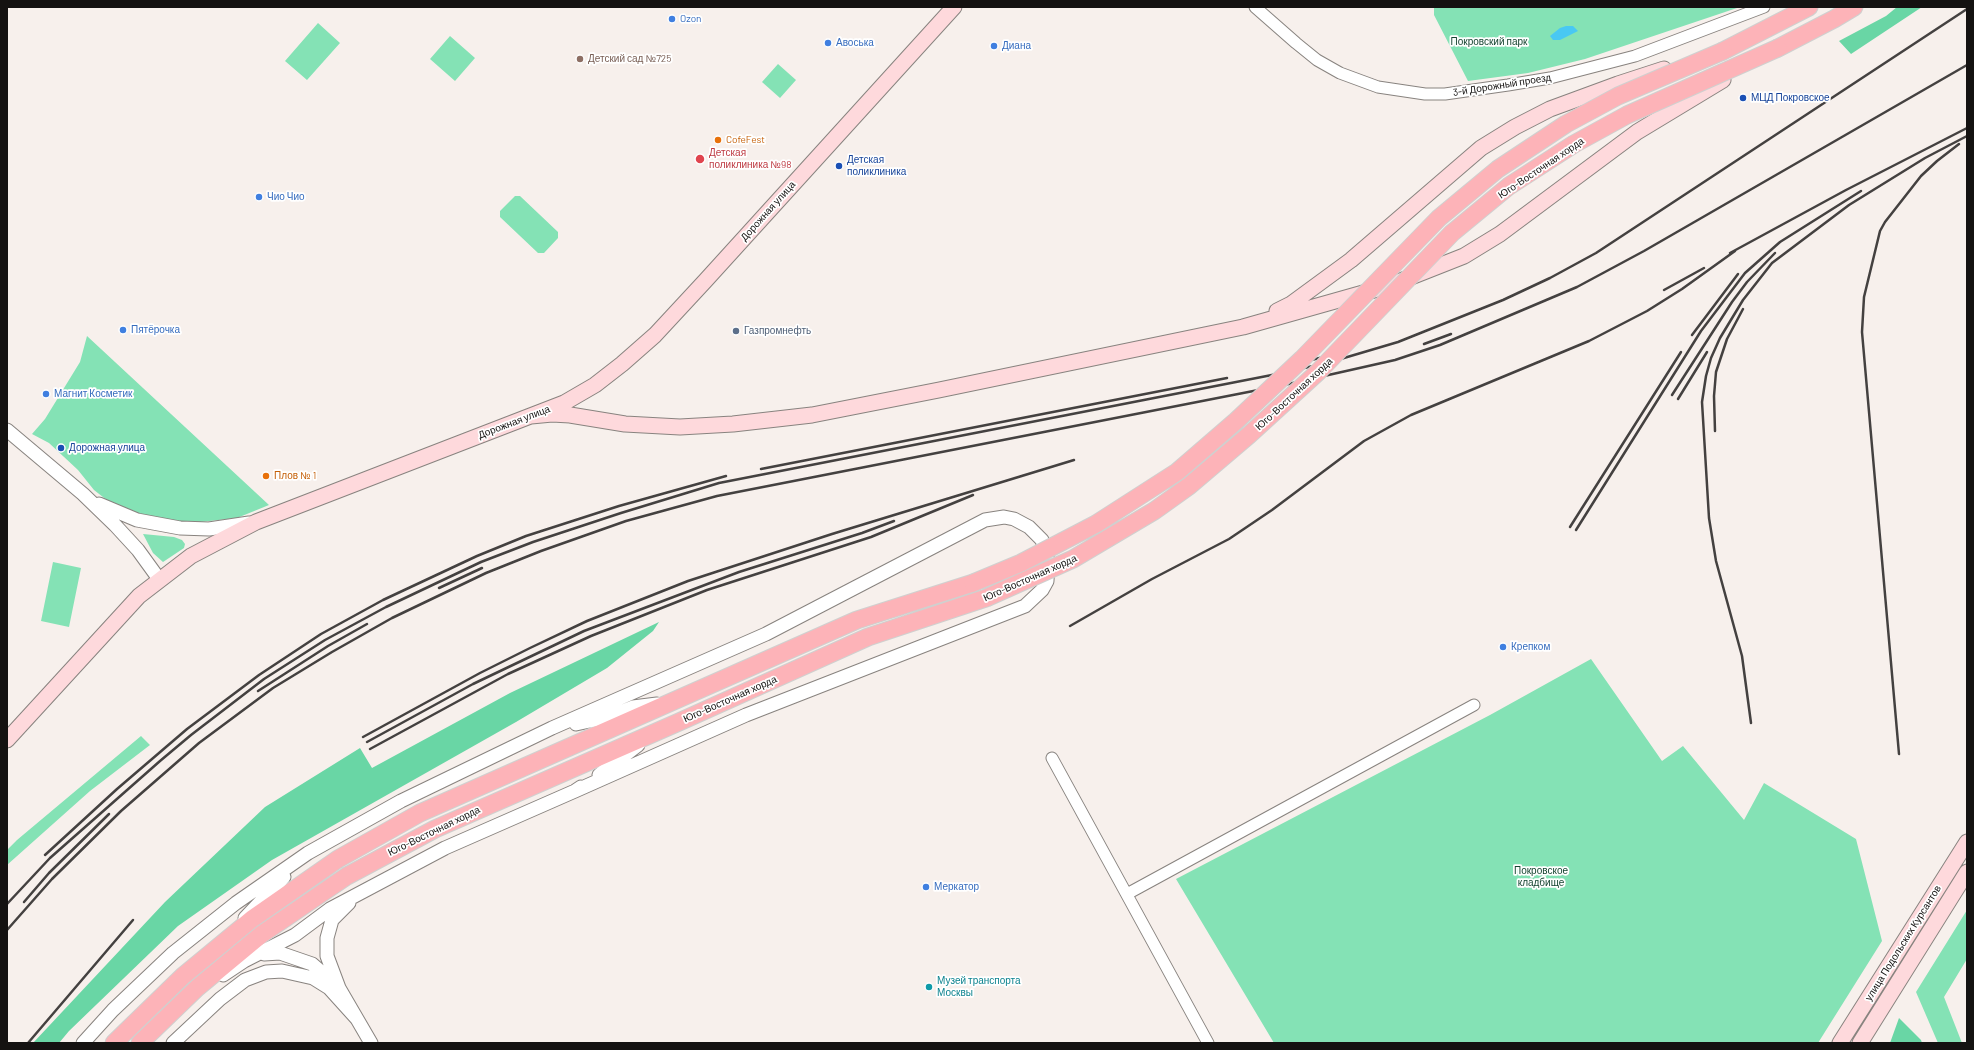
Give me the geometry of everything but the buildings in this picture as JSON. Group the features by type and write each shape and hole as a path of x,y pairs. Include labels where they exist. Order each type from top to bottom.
{"main road":[{"name":"Дорожная улица","path":"7,740 139,596 159,579 201,550 256,522 564,403 583,392 622,364 655,335 954,7"},
{"name":"Юго-Восточная хорда","path":"114,1043 183,976 252,919 338,859 420,813 857,620 973,583 1021,563 1096,524 1177,472 1236,422 1302,359 1439,218 1498,169 1566,124 1618,96 1723,51 1809,7"},
{"name":"Юго-Восточная хорда","path":"140,1043 197,988 262,934 347,876 434,829 679,722 868,637 986,598 1073,560 1154,511 1189,486 1249,435 1318,372 1452,233 1509,186 1574,144 1627,115 1778,48 1854,7"},
{"path":"531,416 552,414 591,418 625,424 680,427 734,424 812,415 1243,327 1388,286 1464,256 1500,234 1637,132 1691,98 1778,48"},
{"path":"1243,327 1291,304 1320,283 1350,260 1481,148 1515,127 1550,109 1618,84 1723,51"},
{"path":"583,392 579,402 582,410 591,418"},
{"path":"564,403 573,412 591,418"},
{"name":"улица Подольских Курсантов","path":"1840,1043 1967,842"},
{"name":"улица Подольских Курсантов","path":"1860,1043 1967,872"}],"street":[{"name":"3-й Дорожный проезд","path":"1255,7 1317,60 1340,73 1378,87 1425,94 1445,94 1536,80 1635,56 1764,7"},
{"path":"7,430 88,499 138,550 159,579"},
{"path":"88,499 137,520 180,528 209,529 256,522"},
{"path":"83,1043 113,1010 173,953 236,903 308,853 401,801 552,728 766,634 985,520 1004,517 1014,519 1029,527 1042,540 1048,561 1047,581 1042,590 1025,606 746,715 445,848 330,909 295,935 262,954 244,961 222,976 140,1043"},
{"path":"552,728 608,717 633,707 669,702"},
{"path":"1127,894 1474,705"},
{"path":"575,791 636,746 679,722"},
{"path":"1052,758 1208,1043"},
{"path":"223,942 308,853"},
{"path":"370,888 343,908 332,920 327,938 327,956 339,988 371,1043"},
{"path":"262,954 280,953 312,964 324,973 339,988"},
{"path":"173,1043 220,999 245,980 266,972 282,971 313,978 329,988 357,1019"}],"green space":[{"name":"Покровский парк","path":"1434,7 1740,7 1585,59 1528,73 1468,81 1434,15"},
{"path":"1897,7 1922,7 1851,54 1839,41 1886,16"},
{"path":"318,23 340,43 307,80 285,61"},
{"path":"450,36 475,58 455,81 430,59"},
{"path":"778,64 796,80 780,98 762,82"},
{"path":"515,196 520,196 558,232 558,238 544,253 538,253 500,217 500,211"},
{"path":"87,336 269,505 237,518 191,523 163,520 117,508 94,490 78,470 49,443 32,434 45,419 80,362"},
{"path":"143,534 174,537 182,540 185,544 184,548 163,562 153,553"},
{"path":"53,562 81,568 69,627 41,621"},
{"path":"659,622 653,631 607,668 516,722 272,860 178,926 69,1031 59,1043 33,1043 165,902 265,807 360,748 372,768 510,693"},
{"name":"Покровское кладбище","path":"1591,659 1662,761 1683,746 1744,820 1764,783 1856,839 1882,941 1818,1043 1274,1043 1176,879 1490,715"},
{"path":"141,736 150,745 90,791 7,865 7,850 17,840"},
{"path":"1967,910 1967,959 1944,997 1962,1043 1938,1043 1916,992"},
{"path":"1899,1018 1921,1040 1922,1043 1890,1043"}],"water":[{"path":"1573,26 1578,31 1560,40 1553,40 1550,36 1560,28"}],"railway":[{"path":"7,904 50,858 160,761 191,735 264,679 325,640 386,607 481,562 533,542 719,483 1277,374 1327,363 1398,342 1503,300 1550,278 1596,253 1967,9"},
{"path":"7,930 52,879 121,811 199,743 273,688 332,652 392,618 486,573 541,551 626,521 717,496 1284,385 1395,360 1440,345 1577,287 1644,251 1967,65"},
{"path":"1730,253 1846,190 1967,128"},
{"path":"1751,723 1742,656 1716,561 1709,518 1702,402 1706,376 1711,358 1720,338 1743,300 1772,263 1849,205 1925,158 1967,136"},
{"path":"1899,754 1862,332 1864,297 1880,231 1885,222 1921,176 1959,144"},
{"path":"1576,530 1701,331 1745,273 1780,242 1861,191"},
{"path":"1070,626 1152,579 1229,539 1272,510 1364,441 1411,415 1589,341 1647,311 1682,289 1735,251"},
{"path":"1672,395 1732,302 1747,282 1775,253"},
{"path":"1664,290 1704,268"},
{"path":"1692,335 1738,274"},
{"path":"1715,431 1714,396 1716,372 1727,339 1743,309"},
{"path":"1424,344 1451,334"},
{"path":"1570,527 1681,352"},
{"path":"1678,399 1707,352"},
{"path":"1303,362 1340,353"},
{"path":"761,469 1227,378"},
{"path":"363,737 480,673 530,648 587,621 688,581 832,534 1074,460"},
{"path":"45,855 117,789 187,729 259,675 321,634 383,600 477,556 526,536 619,506 726,476"},
{"path":"370,749 508,674 591,636 707,590 871,537 973,495"},
{"path":"367,742 473,684 584,631 739,572 862,533 894,521"},
{"path":"439,588 482,568"},
{"path":"258,691 328,646 367,624"},
{"path":"24,902 49,873 109,814"},
{"path":"28,1043 133,920"}],"place":[{"name":"Ozon","path":"672,19"},
{"name":"Авоська","path":"828,43"},
{"name":"Диана","path":"994,46"},
{"name":"Детский сад №725","path":"580,59"},
{"name":"МЦД Покровское","path":"1743,98"},
{"name":"CofeFest","path":"718,140"},
{"name":"Детская поликлиника №98","path":"700,159"},
{"name":"Детская поликлиника","path":"839,166"},
{"name":"Чио Чио","path":"259,197"},
{"name":"Пятёрочка","path":"123,330"},
{"name":"Газпромнефть","path":"736,331"},
{"name":"Магнит Косметик","path":"46,394"},
{"name":"Дорожная улица","path":"61,448"},
{"name":"Плов № 1","path":"266,476"},
{"name":"Крепком","path":"1503,647"},
{"name":"Меркатор","path":"926,887"},
{"name":"Музей транспорта Москвы","path":"929,987"}]}
